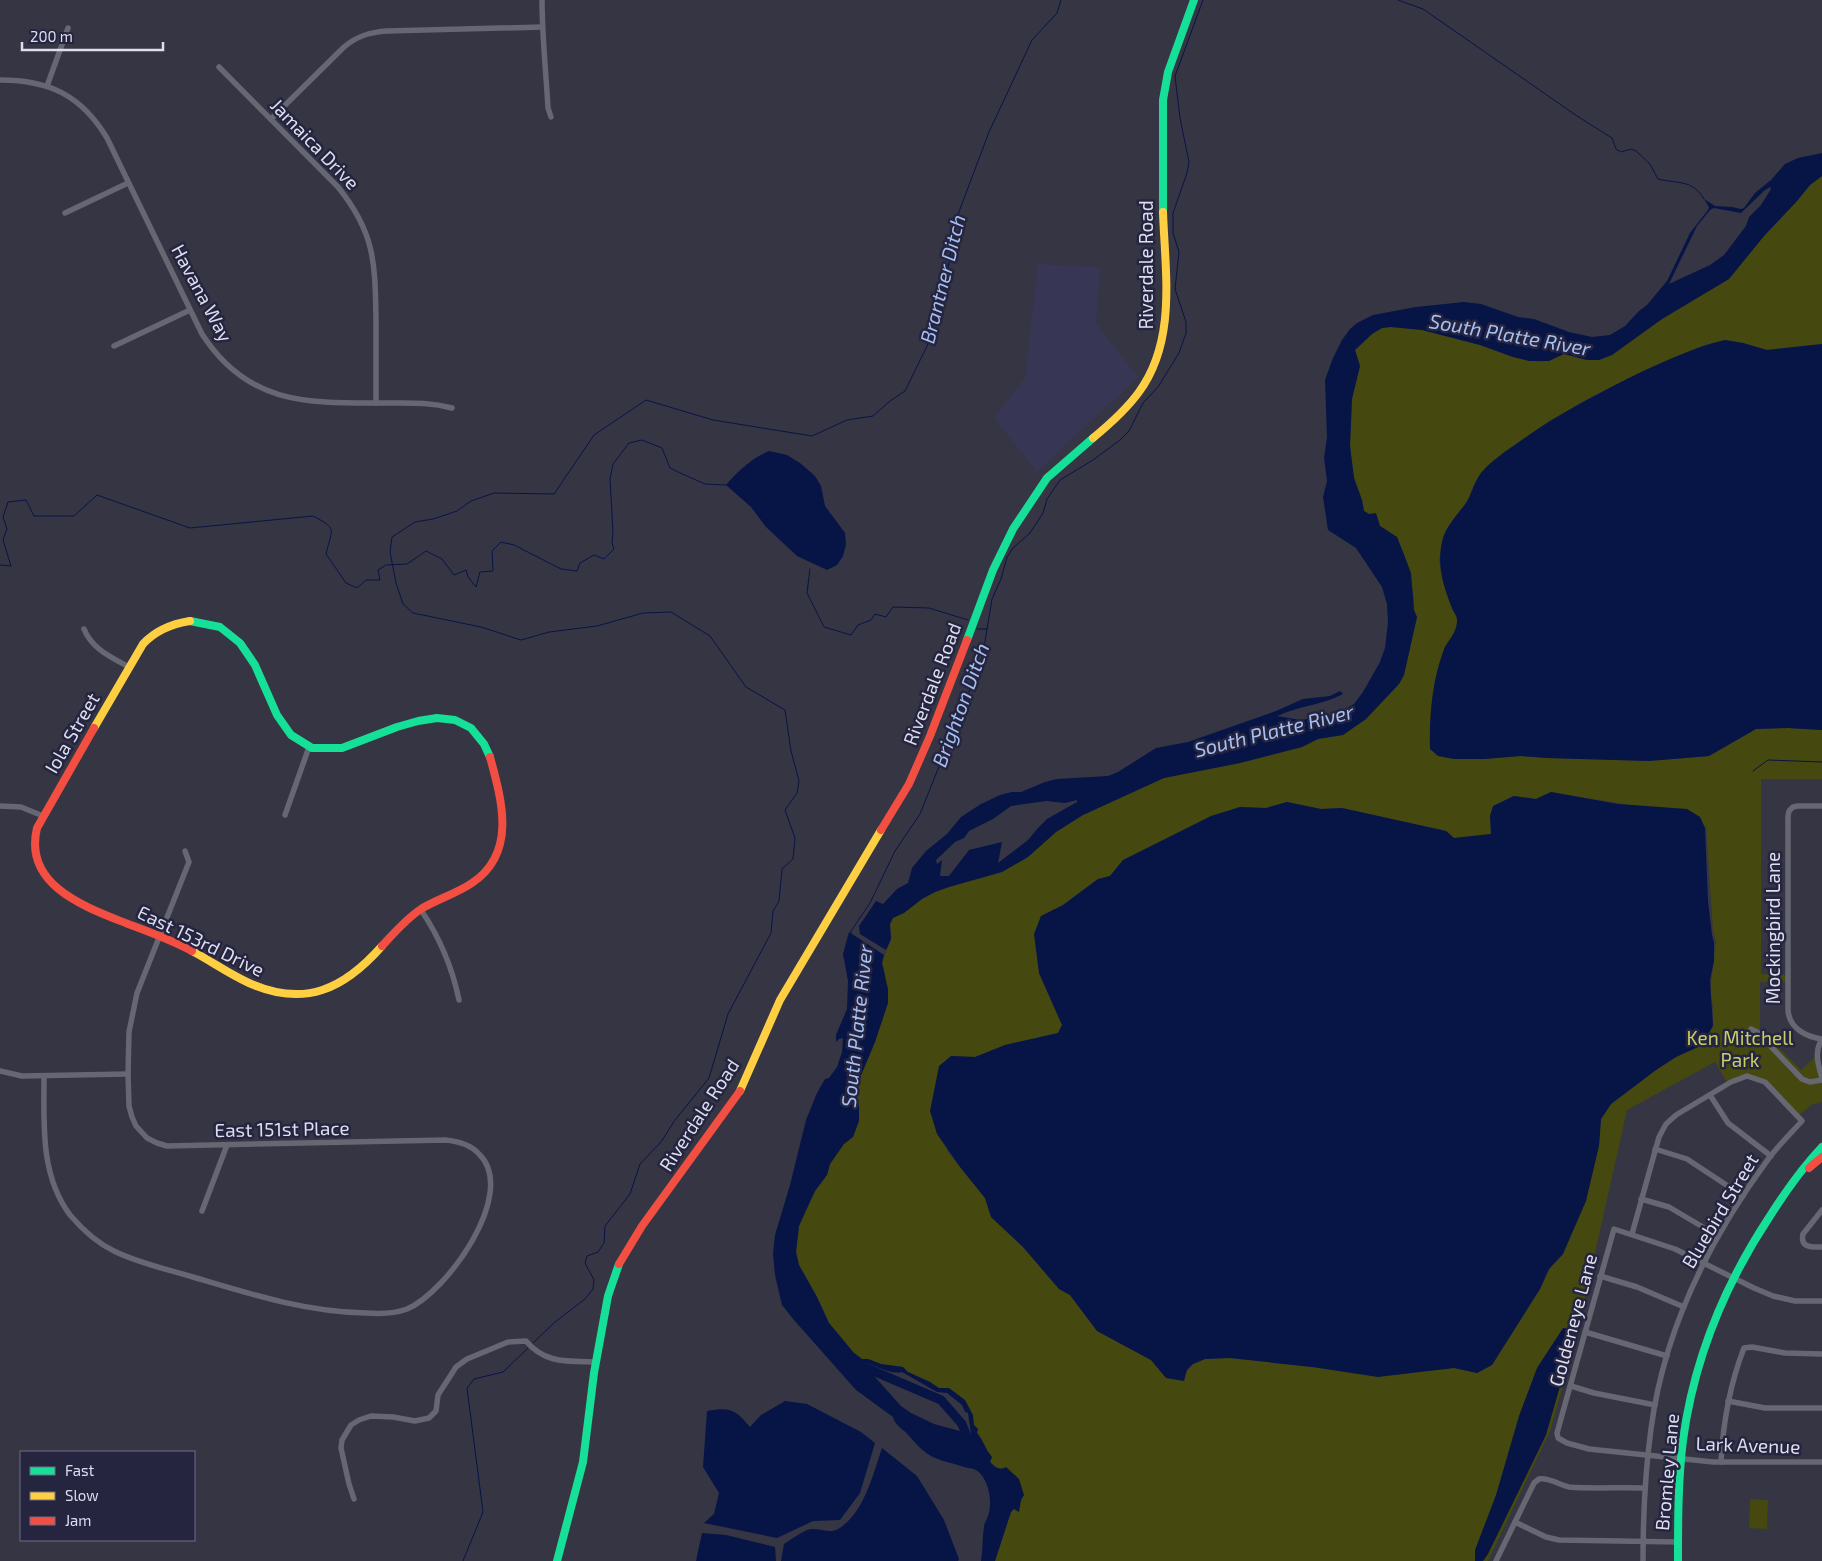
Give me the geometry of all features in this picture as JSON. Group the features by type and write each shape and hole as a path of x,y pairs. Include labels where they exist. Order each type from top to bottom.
{"street":[{"path":"542,0 548,108 551,118"},
{"name":"Riverdale Road","path":"557,1561 583,1462 596,1362 608,1296 621,1260 642,1226 743,1086 780,1000 909,784 930,736 986,588 1006,542 1048,478 1120,415 1140,391 1154,367 1162,339 1166,314 1162,185 1163,100 1168,72 1194,0"},
{"path":"271,119 344,47 368,33 542,27"},
{"path":"47,86 68,28"},
{"name":"Jamaica Drive","path":"219,67 338,186 354,208 364,228 371,248 375,272 376,403"},
{"name":"Havana Way","path":"0,80 20,80 47,86 71,98 93,117 107,138 202,334 217,353 238,373 258,386 284,397 299,400 326,403 429,403 452,408"},
{"path":"65,213 128,182"},
{"path":"114,346 190,310"},
{"name":"Iola Street","path":"43,816 146,640 167,626 181,622 194,621 218,626 237,638 246,648 275,715 283,728 291,736 309,747"},
{"path":"84,629 90,641 100,650 129,667"},
{"name":"East 153rd Drive","path":"43,816 34,838 34,852 44,872 54,886 74,901 197,953 256,987 273,992 298,994 328,988 351,976 364,966 405,923 421,910 477,880 495,860 501,846 503,817 491,762 484,743 468,726 450,718 434,717 342,748 329,750 309,747"},
{"path":"285,815 309,747"},
{"path":"0,806 21,808 43,816"},
{"name":"Mockingbird Lane","path":"1822,806 1793,808 1789,813 1788,826 1788,1014 1791,1023 1806,1036 1822,1039"},
{"name":"East 151st Place","path":"44,1076 44,1130 47,1161 55,1188 69,1213 88,1233 111,1250 131,1258 271,1300 312,1309 338,1312 392,1313 409,1308 428,1294 456,1265 473,1240 487,1208 491,1187 489,1168 483,1158 468,1146 452,1141 168,1146 147,1138 136,1126 129,1106 129,1032 132,1008 189,862 185,851"},
{"path":"421,910 436,933 448,959 459,1000"},
{"path":"1751,1029 1757,1032 1802,1079 1810,1082 1822,1079 1817,1055 1818,1046 1822,1039"},
{"path":"0,1071 17,1076 128,1074"},
{"name":"Bluebird Street","path":"1643,1561 1645,1488 1655,1405 1667,1356 1684,1307 1718,1236 1743,1196 1770,1156 1802,1121 1765,1082 1753,1077 1742,1077 1710,1095"},
{"path":"1770,1156 1726,1121 1710,1095 1671,1120 1662,1130 1632,1234 1675,1249 1762,1292 1795,1301 1822,1301"},
{"path":"202,1211 227,1145"},
{"name":"Bromley Lane","path":"1678,1561 1681,1458 1696,1374 1710,1330 1733,1277 1762,1226 1822,1146"},
{"path":"1655,1149 1687,1159 1743,1196"},
{"name":"Bromley Lane","path":"1801,1174 1822,1157"},
{"path":"1641,1199 1669,1207 1718,1236"},
{"path":"1822,1210 1803,1234 1800,1243 1806,1246 1822,1247"},
{"name":"Goldeneye Lane","path":"1557,1436 1614,1229 1632,1234"},
{"path":"1600,1276 1637,1287 1684,1307"},
{"path":"1585,1332 1667,1356"},
{"path":"354,1499 341,1448 342,1440 351,1426 359,1420 371,1416 393,1416 415,1421 429,1418 436,1411 438,1395 456,1367 467,1359 508,1342 526,1341 530,1346 556,1361 596,1362"},
{"path":"1721,1462 1722,1436 1728,1401 1744,1348 1752,1346 1785,1353 1822,1354"},
{"path":"1571,1386 1594,1393 1655,1405"},
{"path":"1728,1401 1765,1408 1822,1408"},
{"name":"Lark Avenue","path":"1557,1436 1567,1443 1589,1449 1648,1455 1721,1462 1822,1462"},
{"path":"1496,1561 1534,1484 1539,1479 1546,1479 1571,1487 1645,1488"},
{"path":"1515,1522 1554,1540 1678,1542"}],"shaded area":[{"path":"1038,264 1100,267 1096,323 1138,377 1037,472 994,418 1025,377"}],"green space":[{"name":"Ken Mitchell Park","path":"1822,176 1822,344 1767,350 1725,340 1702,346 1643,371 1595,395 1551,420 1503,453 1481,473 1472,488 1468,501 1454,519 1444,537 1439,560 1452,609 1458,619 1455,634 1444,648 1454,759 1521,756 1649,761 1709,756 1756,729 1822,730 1822,779 1761,779 1761,974 1788,975 1788,982 1760,982 1760,1029 1801,1070 1817,1055 1822,1078 1822,1102 1813,1104 1798,1116 1771,1086 1753,1077 1728,1084 1715,1062 1627,1110 1574,1347 1550,1431 1488,1561 995,1561 1011,1512 1014,1508 1018,1511 1024,1495 1003,1469 996,1467 990,1462 992,1457 985,1449 963,1400 949,1389 939,1388 908,1372 903,1367 862,1359 854,1353 829,1323 799,1265 796,1252 799,1226 807,1207 815,1191 827,1175 830,1164 837,1152 853,1137 859,1107 856,1095 857,1085 875,1042 888,1003 882,963 891,939 890,924 893,918 935,892 1002,872 1028,857 1056,832 1083,815 1164,778 1240,763 1302,747 1318,739 1343,735 1366,719 1399,684 1404,675 1417,617 1414,610 1414,597 1407,564 1397,537 1380,526 1377,519 1364,511 1354,478 1350,446 1352,399 1360,366 1355,350 1372,334 1382,328 1391,327 1422,330 1480,345 1513,357 1542,362 1564,354 1587,360 1599,360 1612,355 1662,319 1729,279 1764,236 1810,185","holes":["1551,792 1700,817 1705,828 1706,824 1713,930 1716,942 1710,993 1713,1006 1713,1026 1698,1047 1676,1057 1656,1070 1611,1104 1601,1119 1599,1146 1563,1254 1549,1269 1540,1289 1492,1365 1477,1373 1454,1368 1423,1371 1312,1367 1230,1358 1205,1359 1193,1364 1187,1370 1166,1378 1151,1360 1097,1331 1070,1295 1059,1289 1023,1247 991,1217 985,1198 947,1151 951,1056 975,1057 1005,1045 1058,1033 1062,1025 1039,973 1041,916 1063,905 1098,879 1110,876 1123,860 1240,807 1266,808 1287,802 1321,809 1342,808 1446,831 1454,838 1491,834 1490,816 1493,806 1513,796 1536,799"]},
{"path":"1750,1499 1768,1500 1767,1529 1749,1528"}],"water":[{"path":"1822,153 1822,176 1810,185 1764,236 1729,279 1662,319 1612,355 1599,360 1587,360 1564,354 1549,361 1529,361 1480,345 1422,330 1391,327 1382,328 1372,334 1355,350 1360,366 1352,399 1350,446 1354,478 1364,511 1369,514 1376,513 1380,526 1397,537 1411,573 1414,610 1417,617 1404,675 1399,684 1366,719 1343,735 1318,739 1302,747 1240,763 1164,778 1083,815 1056,832 1028,857 1002,872 935,892 904,913 893,918 890,924 891,939 886,950 860,934 859,926 876,901 883,904 897,889 908,883 912,868 926,851 947,834 961,817 1000,795 1021,792 1057,779 1108,776 1118,772 1156,748 1188,742 1276,711 1303,699 1330,696 1340,691 1343,694 1327,701 1277,716 1301,720 1329,715 1354,704 1380,662 1385,648 1388,622 1387,604 1382,587 1356,548 1328,530 1323,497 1327,481 1324,458 1327,437 1325,380 1342,340 1357,323 1373,315 1416,307 1464,302 1481,304 1518,317 1534,319 1569,332 1592,337 1610,335 1625,326 1647,305 1667,281 1690,233 1708,210 1709,207 1704,199 1715,206 1744,208 1755,193 1771,180 1785,164 1798,158","holes":["1770,187 1771,189 1761,205 1749,217 1746,226 1724,255 1710,265 1669,284 1697,226 1710,210 1714,208 1741,213","1077,800 1077,802 1047,819 1028,840 998,863 1002,842 969,850 949,876 940,876 942,860 937,864 936,860 955,842 964,838 969,831 993,819 1011,806 1046,801 1065,803"]},
{"path":"1725,340 1767,350 1822,344 1822,730 1756,729 1709,756 1649,761 1521,756 1454,759 1438,756 1430,749 1432,700 1439,664 1455,630 1457,620 1443,583 1440,565 1441,547 1447,529 1466,503 1481,473 1499,456 1558,416 1663,362 1700,347"},
{"path":"769,451 787,455 800,463 815,476 821,486 825,506 845,533 846,545 843,556 837,565 827,570 797,556 766,527 751,507 726,485 746,465"},
{"path":"1551,792 1618,804 1687,809 1700,817 1705,828 1708,901 1714,943 1714,961 1710,980 1713,1026 1698,1047 1676,1057 1656,1070 1611,1104 1601,1119 1599,1146 1586,1201 1563,1254 1549,1269 1540,1289 1492,1365 1477,1373 1454,1368 1378,1377 1312,1367 1230,1358 1205,1359 1193,1364 1187,1370 1184,1381 1166,1378 1151,1360 1097,1331 1070,1295 1059,1289 1023,1247 991,1217 985,1198 937,1134 930,1111 939,1066 951,1056 975,1057 1005,1045 1058,1033 1062,1025 1039,973 1034,934 1041,916 1063,905 1098,879 1110,876 1123,860 1211,816 1240,807 1266,808 1287,802 1321,809 1342,808 1446,831 1454,838 1491,834 1490,816 1493,806 1514,796 1536,799"},
{"path":"849,932 884,955 882,963 888,989 888,1003 875,1042 857,1085 856,1095 859,1107 859,1121 853,1137 844,1144 830,1164 827,1175 815,1191 799,1226 796,1252 799,1265 829,1323 854,1353 862,1359 903,1367 908,1372 939,1388 949,1388 965,1400 973,1415 974,1425 978,1429 977,1433 992,1457 990,1462 995,1467 1006,1467 1019,1479 1024,1495 1019,1512 1014,1509 1011,1512 995,1561 981,1561 984,1526 988,1516 990,1498 987,1485 980,1474 974,1469 938,1459 922,1450 898,1425 893,1417 856,1390 782,1305 775,1275 773,1254 775,1235 806,1120 817,1093 825,1079 829,1078 837,1067 842,1052 843,1038 836,1042 836,1035 847,1009 848,981 843,954","holes":["863,1362 888,1371 902,1372 937,1392 947,1393 962,1405 965,1412 968,1413 971,1434 934,1424 911,1413 901,1406"]},
{"path":"1563,1328 1571,1332 1573,1341 1546,1435 1488,1554 1483,1561 1475,1561 1475,1550 1496,1495 1519,1416 1537,1368"},
{"path":"785,1401 807,1404 861,1432 875,1443 860,1493 840,1520 813,1521 777,1538 704,1523 714,1514 719,1493 703,1467 707,1411 721,1409 732,1411 740,1416 750,1427 761,1415"},
{"path":"882,1448 917,1476 944,1520 959,1559 958,1561 781,1561 784,1544 801,1533 811,1529 828,1531 838,1529 855,1514 871,1481"},
{"path":"702,1533 726,1535 775,1547 776,1561 696,1561"}],"waterway":[{"name":"Brantner Ditch","path":"533,1343 555,1322 585,1299 593,1289 594,1280 585,1263 587,1256 598,1252 604,1243 605,1226 630,1194 640,1164 661,1142 675,1120 709,1078 728,1014 771,933 773,911 779,901 782,869 793,859 795,838 785,810 797,793 799,781 791,751 785,710 746,687 710,636 671,612 643,613 597,626 549,632 521,640 481,627 413,613 403,604 396,583 390,552 392,537 415,522 433,519 457,511 471,501 494,493 554,494 594,435 646,400 713,420 812,436 847,420 873,416 905,391 929,342 944,291 957,217 989,132 1032,40 1057,13 1061,0"},
{"name":"Brighton Ditch","path":"851,935 851,931 870,903 895,851 920,814 982,659 992,599 1001,579 1007,557 1013,548 1030,533 1043,513 1047,499 1060,480 1093,460 1129,431 1143,403 1158,387 1179,353 1186,333 1186,322 1175,289 1179,252 1173,233 1173,213 1189,162 1180,118 1175,76 1203,0"},
{"path":"1398,0 1423,9 1577,116 1612,138 1616,149 1621,152 1631,149 1636,151 1650,164 1658,179 1689,185 1695,188 1704,199"},
{"path":"0,565 11,566 3,540 7,529 3,517 8,502 26,500 34,516 74,516 97,495 190,528 313,516 330,527 331,534 326,554 346,583 357,588 366,580 380,580 378,570 386,565 407,564 426,551 442,559 454,575 466,570 468,577 476,587 480,572 493,571 492,551 501,542 514,545 561,569 577,571 580,563 594,555 604,559 614,549 612,543 610,479 613,464 629,443 642,440 662,448 670,468 705,484 726,485"},
{"path":"810,569 807,593 824,627 851,635 858,625 871,620 875,614 886,617 893,607 929,608 968,620"},
{"path":"977,629 987,629"},
{"path":"1753,771 1768,760 1822,762"},
{"name":"Brantner Ditch","path":"463,1561 483,1512 467,1388 474,1379 503,1372 528,1348"},
{"name":"South Platte River","path":"857,1364 941,1400 962,1424 970,1444"}],"traffic: fast":[{"path":"1163,212 1163,100 1168,72 1194,0"},
{"path":"967,640 993,570 1013,529 1047,478 1093,438"},
{"path":"190,621 220,627 240,643 255,665 277,715 291,735 312,748 342,748 397,727 437,718 455,720 471,728 484,744 490,757"},
{"path":"1678,1561 1681,1455 1688,1410 1703,1351 1726,1295 1754,1242 1788,1190 1822,1147"},
{"path":"557,1561 583,1462 594,1373 608,1296 619,1264"}],"traffic: slow":[{"path":"1093,438 1129,405 1139,392 1151,372 1159,350 1164,328 1166,305 1163,212"},
{"path":"94,728 143,644 164,628 190,621"},
{"path":"740,1091 780,1000 881,830"},
{"path":"192,951 249,983 288,994 306,994 338,983 368,961 382,946"}],"traffic: jam":[{"path":"881,830 909,784 930,736 967,640"},
{"path":"94,728 37,828 35,848 39,865 49,879 77,901 192,951"},
{"path":"382,946 405,922 421,909 472,883 486,871 495,857 501,842 502,825 499,791 490,757"},
{"path":"619,1264 642,1226 740,1091"},
{"path":"1809,1168 1822,1157"}]}
